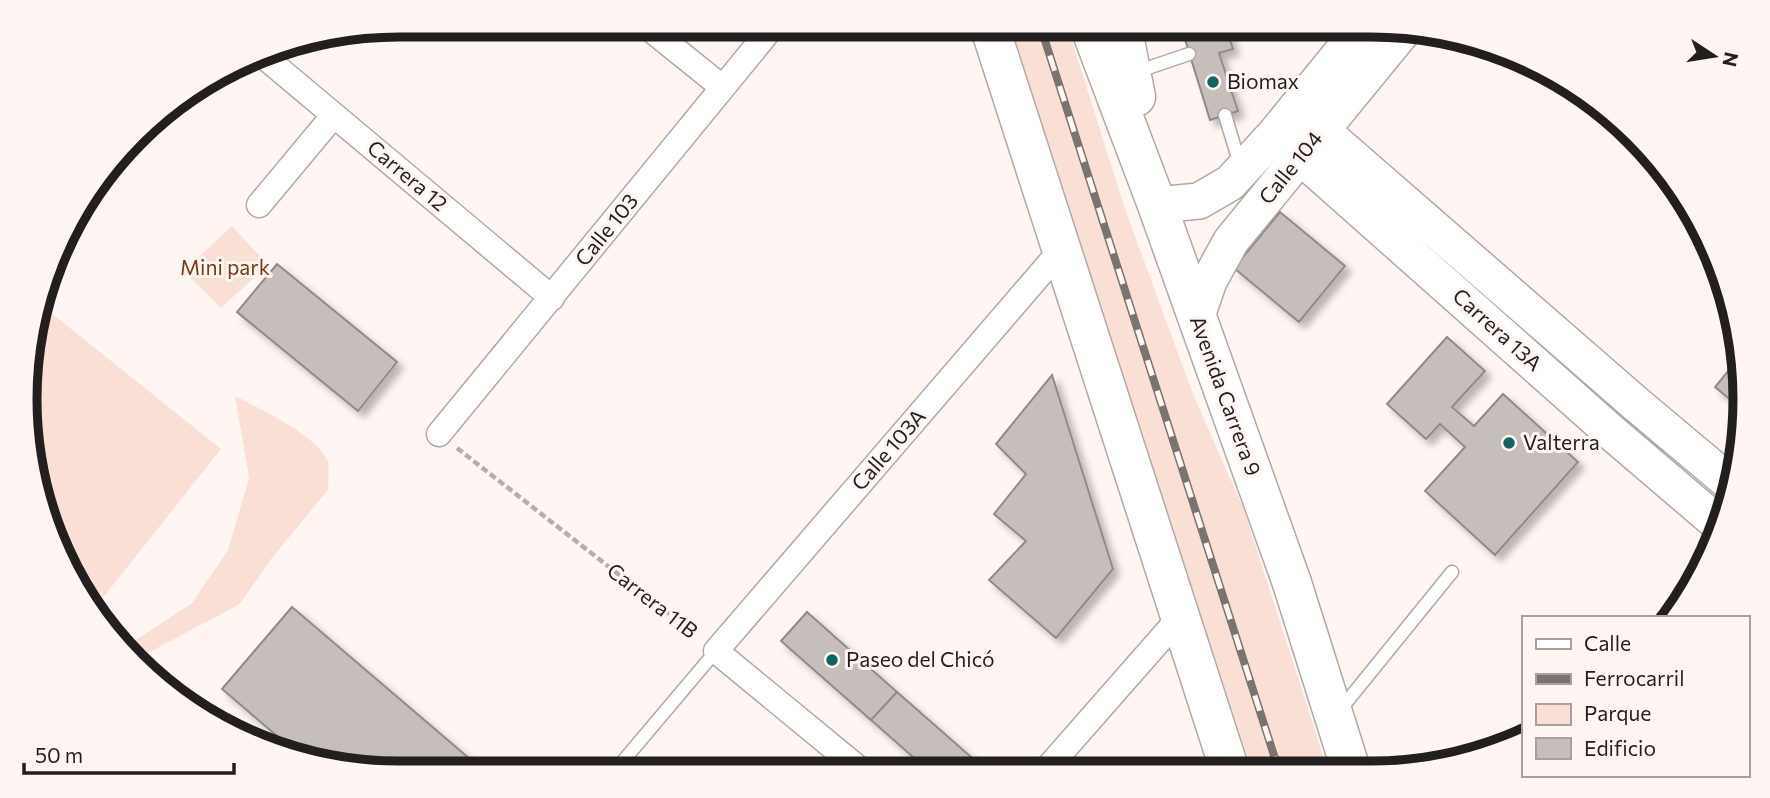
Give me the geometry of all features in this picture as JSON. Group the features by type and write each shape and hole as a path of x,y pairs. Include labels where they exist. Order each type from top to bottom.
{"main road":[{"path":"993,37 1227,761"},
{"name":"Avenida Carrera 9","path":"1094,37 1292,583 1348,761"},
{"path":"1124,37 1157,205"}],"street":[{"path":"661,37 722,87"},
{"name":"Calle 103","path":"439,434 763,37"},
{"name":"Calle 104","path":"1197,316 1219,259 1356,37"},
{"name":"Calle 104","path":"1157,205 1199,201 1214,194 1298,132 1396,38"},
{"name":"Carrera 12","path":"269,61 552,298"},
{"path":"259,205 334,115"},
{"name":"Carrera 13A","path":"1298,132 1724,478"},
{"name":"Carrera 13A","path":"1298,132 1611,432 1713,519"},
{"name":"Calle 103A","path":"716,651 1061,250"},
{"path":"1611,432 1635,403"},
{"path":"1054,761 1181,616"},
{"name":"Carrera 11B","path":"716,651 850,761"}],"lane":[{"path":"1131,73 1189,54"},
{"path":"1225,115 1242,172"},
{"path":"1334,717 1452,572"},
{"path":"623,761 716,651"}],"path":[{"name":"Carrera 11B","path":"439,434 716,651"}],"green space":[{"path":"1012,37 1071,37 1125,209 1193,394 1244,510 1325,761 1249,761"},
{"name":"Mini park","path":"232,226 268,265 221,308 183,271"},
{"path":"48,310 221,449 99,602 64,538 44,470 37,399 40,352"},
{"path":"235,396 287,424 314,443 328,462 328,490 271,559 240,604 143,655 131,643 192,603 228,550 249,478"}],"building":[{"name":"Biomax","path":"1184,37 1229,37 1233,49 1219,53 1238,111 1210,120"},
{"path":"1280,212 1345,266 1299,322 1234,268"},
{"path":"277,264 397,362 358,411 237,312"},
{"name":"Valterra","path":"1447,337 1485,371 1452,407 1474,426 1503,394 1578,462 1495,555 1425,491 1465,447 1440,424 1426,439 1387,404"},
{"path":"1731,367 1733,402 1715,387"},
{"path":"1052,375 1113,569 1056,638 989,580 1026,541 994,514 1026,474 996,444"},
{"path":"292,607 472,761 375,760 305,749 285,743 222,689"},
{"name":"Paseo del Chicó","path":"807,612 897,692 871,720 781,641"},
{"name":"Paseo del Chicó","path":"897,692 976,761 918,761 871,720"}],"railway":[{"path":"1044,37 1276,761"}],"place":[{"name":"Biomax","path":"1213,82"},
{"name":"Valterra","path":"1509,443"},
{"name":"Paseo del Chicó","path":"832,660"}]}
